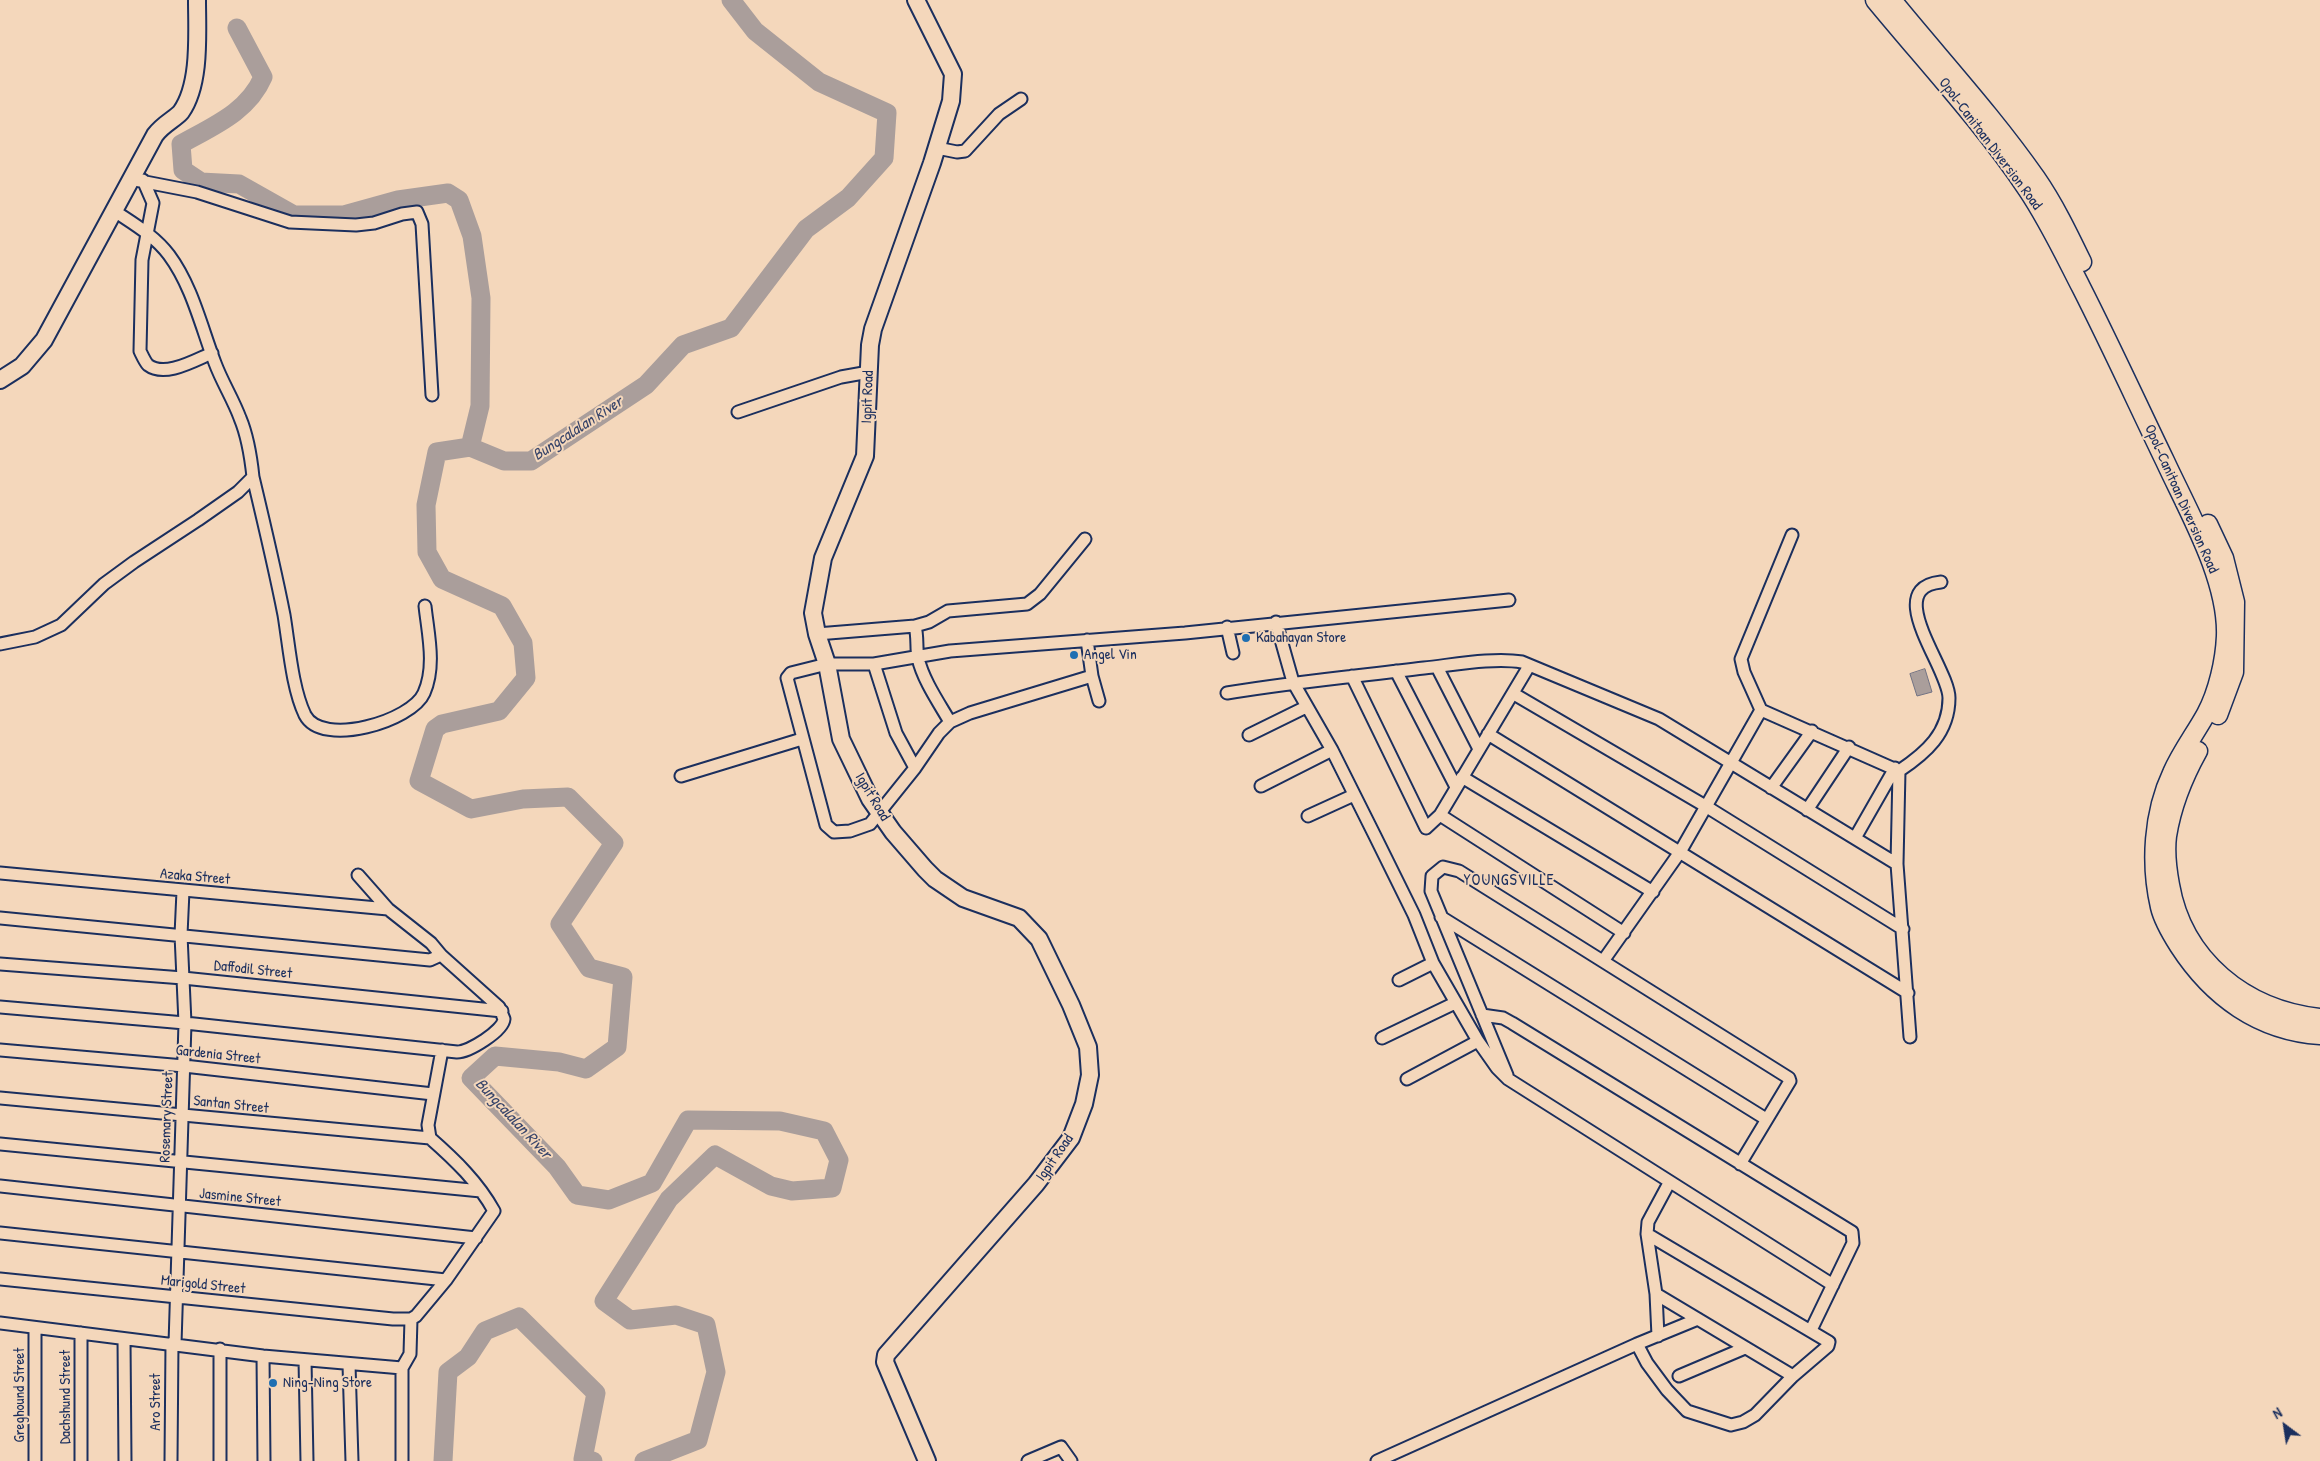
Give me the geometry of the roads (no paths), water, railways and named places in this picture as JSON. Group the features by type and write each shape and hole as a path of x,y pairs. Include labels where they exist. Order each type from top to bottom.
{"main road":[{"name":"Opol-Canitoan Diversion Road","path":"1875,0 2020,180 2052,230 2103,329 2212,562 2222,604 2226,634 2222,663 2208,710 2172,773 2162,801 2153,851 2160,910 2192,966 2211,987 2237,1008 2263,1023 2320,1036"},
{"name":"Opol-Canitoan Diversion Road","path":"1892,0 1943,63 1986,111 2037,179 2060,217 2224,558 2235,602 2234,672 2217,716 2184,777 2172,811 2167,838 2167,867 2174,904 2202,959 2220,977 2244,994 2269,1006 2320,1018"}],"street":[{"path":"0,380 22,366 44,340 113,210 137,180 155,136 168,120 180,113 192,88 197,0"},
{"name":"Igpit Road","path":"916,0 943,50 953,74 951,101 938,148 876,319 870,345 865,456 823,558 813,613 817,634 827,664 841,739 879,813 935,879 963,898 1019,918 1038,938 1071,1005 1088,1047 1090,1075 1084,1104 1071,1138 1025,1197 886,1355 885,1362 927,1461"},
{"path":"938,148 957,152 965,151 999,114 1021,99"},
{"path":"137,180 152,203 142,260 140,351 147,364 160,370 182,365 212,353"},
{"path":"137,180 197,192 290,222 356,225 374,223 402,214 416,212 422,224 432,395"},
{"path":"113,210 147,233 162,247 176,266 195,303 212,353 241,419 280,594 298,692 305,715 311,723 338,732 390,720 412,709 424,693 431,662 425,606"},
{"path":"738,412 841,377 868,372"},
{"path":"0,644 36,637 61,625 126,567 238,492 254,477"},
{"path":"1792,535 1741,658 1744,672 1761,710 1849,747 1897,770"},
{"path":"817,634 915,626 929,622 948,611 1027,604 1040,594 1085,539"},
{"path":"1855,838 1897,770 1918,758 1932,745 1939,735 1948,710 1947,685 1933,650 1918,621 1915,607 1917,596 1924,587 1941,582"},
{"path":"1092,676 970,713 950,722 938,733 915,768 879,813 864,827 844,832 834,832 828,829 802,739 787,678 791,673 827,664 874,664 950,651 1185,633 1276,622 1509,600"},
{"path":"1276,622 1293,682 1332,750 1414,915 1433,963 1478,1041 1497,1068 1508,1079 1833,1285"},
{"path":"915,626 918,656 928,683 950,722"},
{"path":"1227,627 1233,653"},
{"path":"1087,640 1092,676 1099,701"},
{"path":"1227,693 1293,682 1513,661 1643,711 1897,864"},
{"path":"874,664 896,733 915,768"},
{"path":"1352,676 1424,826 1429,827 1440,814 1514,694 1529,666"},
{"path":"1437,667 1479,748"},
{"path":"1396,671 1456,787"},
{"path":"1514,694 1707,806 1903,929"},
{"path":"1249,735 1306,707"},
{"path":"1603,962 1654,892 1680,852 1761,710"},
{"path":"1771,788 1812,731"},
{"path":"1488,734 1908,993"},
{"path":"681,776 802,739"},
{"path":"1807,810 1849,747"},
{"path":"1261,786 1332,750"},
{"path":"1897,770 1897,864 1910,1037"},
{"path":"1462,776 1654,892"},
{"path":"1308,816 1354,795"},
{"path":"1440,814 1624,933"},
{"path":"1508,1079 1431,891 1431,883 1436,870 1449,867 1789,1078 1790,1081 1740,1164"},
{"name":"Azaka Street","path":"0,873 388,909"},
{"path":"0,1007 185,1023 463,1052 472,1048 504,1024 502,1011 441,955 431,943 388,909 358,875"},
{"name":"Rosemary Street","path":"174,1344 185,1023 181,934 182,891"},
{"path":"1441,917 1766,1119"},
{"path":"0,918 181,934 430,960 441,955"},
{"path":"1400,980 1433,963"},
{"name":"Daffodil Street","path":"0,964 183,978 502,1011"},
{"path":"1382,1038 1455,1003"},
{"path":"1482,1015 1502,1018 1512,1023 1852,1232 1853,1243 1811,1330"},
{"path":"1407,1079 1478,1041"},
{"name":"Gardenia Street","path":"0,1050 184,1066 433,1094"},
{"path":"402,1461 402,1368 410,1354 407,1319 421,1312 446,1280 494,1211 481,1191 455,1160 430,1138 428,1125 442,1050"},
{"name":"Santan Street","path":"0,1098 430,1138"},
{"path":"0,1144 481,1191"},
{"path":"1658,1336 1656,1294 1647,1234 1648,1222 1669,1182"},
{"name":"Jasmine Street","path":"0,1186 476,1238"},
{"path":"0,1233 446,1280"},
{"path":"1638,1344 1647,1363 1667,1390 1687,1411 1731,1425 1743,1422 1755,1415 1793,1376 1828,1346 1826,1338 1647,1234"},
{"name":"Marigold Street","path":"0,1279 176,1298 407,1319"},
{"path":"1656,1294 1793,1376"},
{"path":"1377,1461 1698,1319"},
{"path":"0,1323 220,1349 263,1356 349,1365 402,1368"},
{"name":"Greghound Street","path":"35,1328 35,1461"},
{"name":"Dachshund Street","path":"81,1333 81,1461"},
{"path":"124,1338 125,1461"},
{"name":"Aro Street","path":"171,1461 174,1344"},
{"path":"1680,1376 1745,1348"},
{"path":"220,1349 220,1461"},
{"path":"263,1356 264,1461"},
{"path":"305,1360 307,1461"},
{"path":"349,1365 352,1461"},
{"path":"1028,1461 1062,1448 1070,1461"}],"waterway":[{"name":"Bungcalalan River","path":"644,1461 698,1440 716,1372 706,1325 676,1315 630,1320 604,1301 669,1199 715,1155 771,1186 792,1191 832,1188 839,1160 824,1131 780,1121 688,1120 652,1183 609,1200 577,1195 557,1167 471,1078 495,1056 559,1062 586,1069 617,1047 623,977 589,968 560,924 614,843 568,797 523,799 471,809 419,781 435,729 442,724 499,711 526,678 523,643 502,606 442,579 427,552 426,505 437,452 470,447 504,461 531,461 646,385 683,345 731,328 806,229 848,198 884,158 887,113 819,82 755,31 731,0"},
{"path":"237,28 263,77 248,100 239,109 181,144 183,170 201,182 239,184 294,215 344,215 398,200 448,193 459,200 472,236 481,298 480,406 470,447"},
{"name":"Bungcalalan River","path":"443,1461 448,1372 468,1357 485,1331 519,1317 596,1393 583,1459 593,1461"}],"place":[{"name":"Kabahayan Store","path":"1246,638"},
{"name":"Angel Vin","path":"1074,655"},
{"name":"Ning-Ning Store","path":"273,1383"}],"district":[{"name":"YOUNGSVILLE","path":"1509,881"}]}
